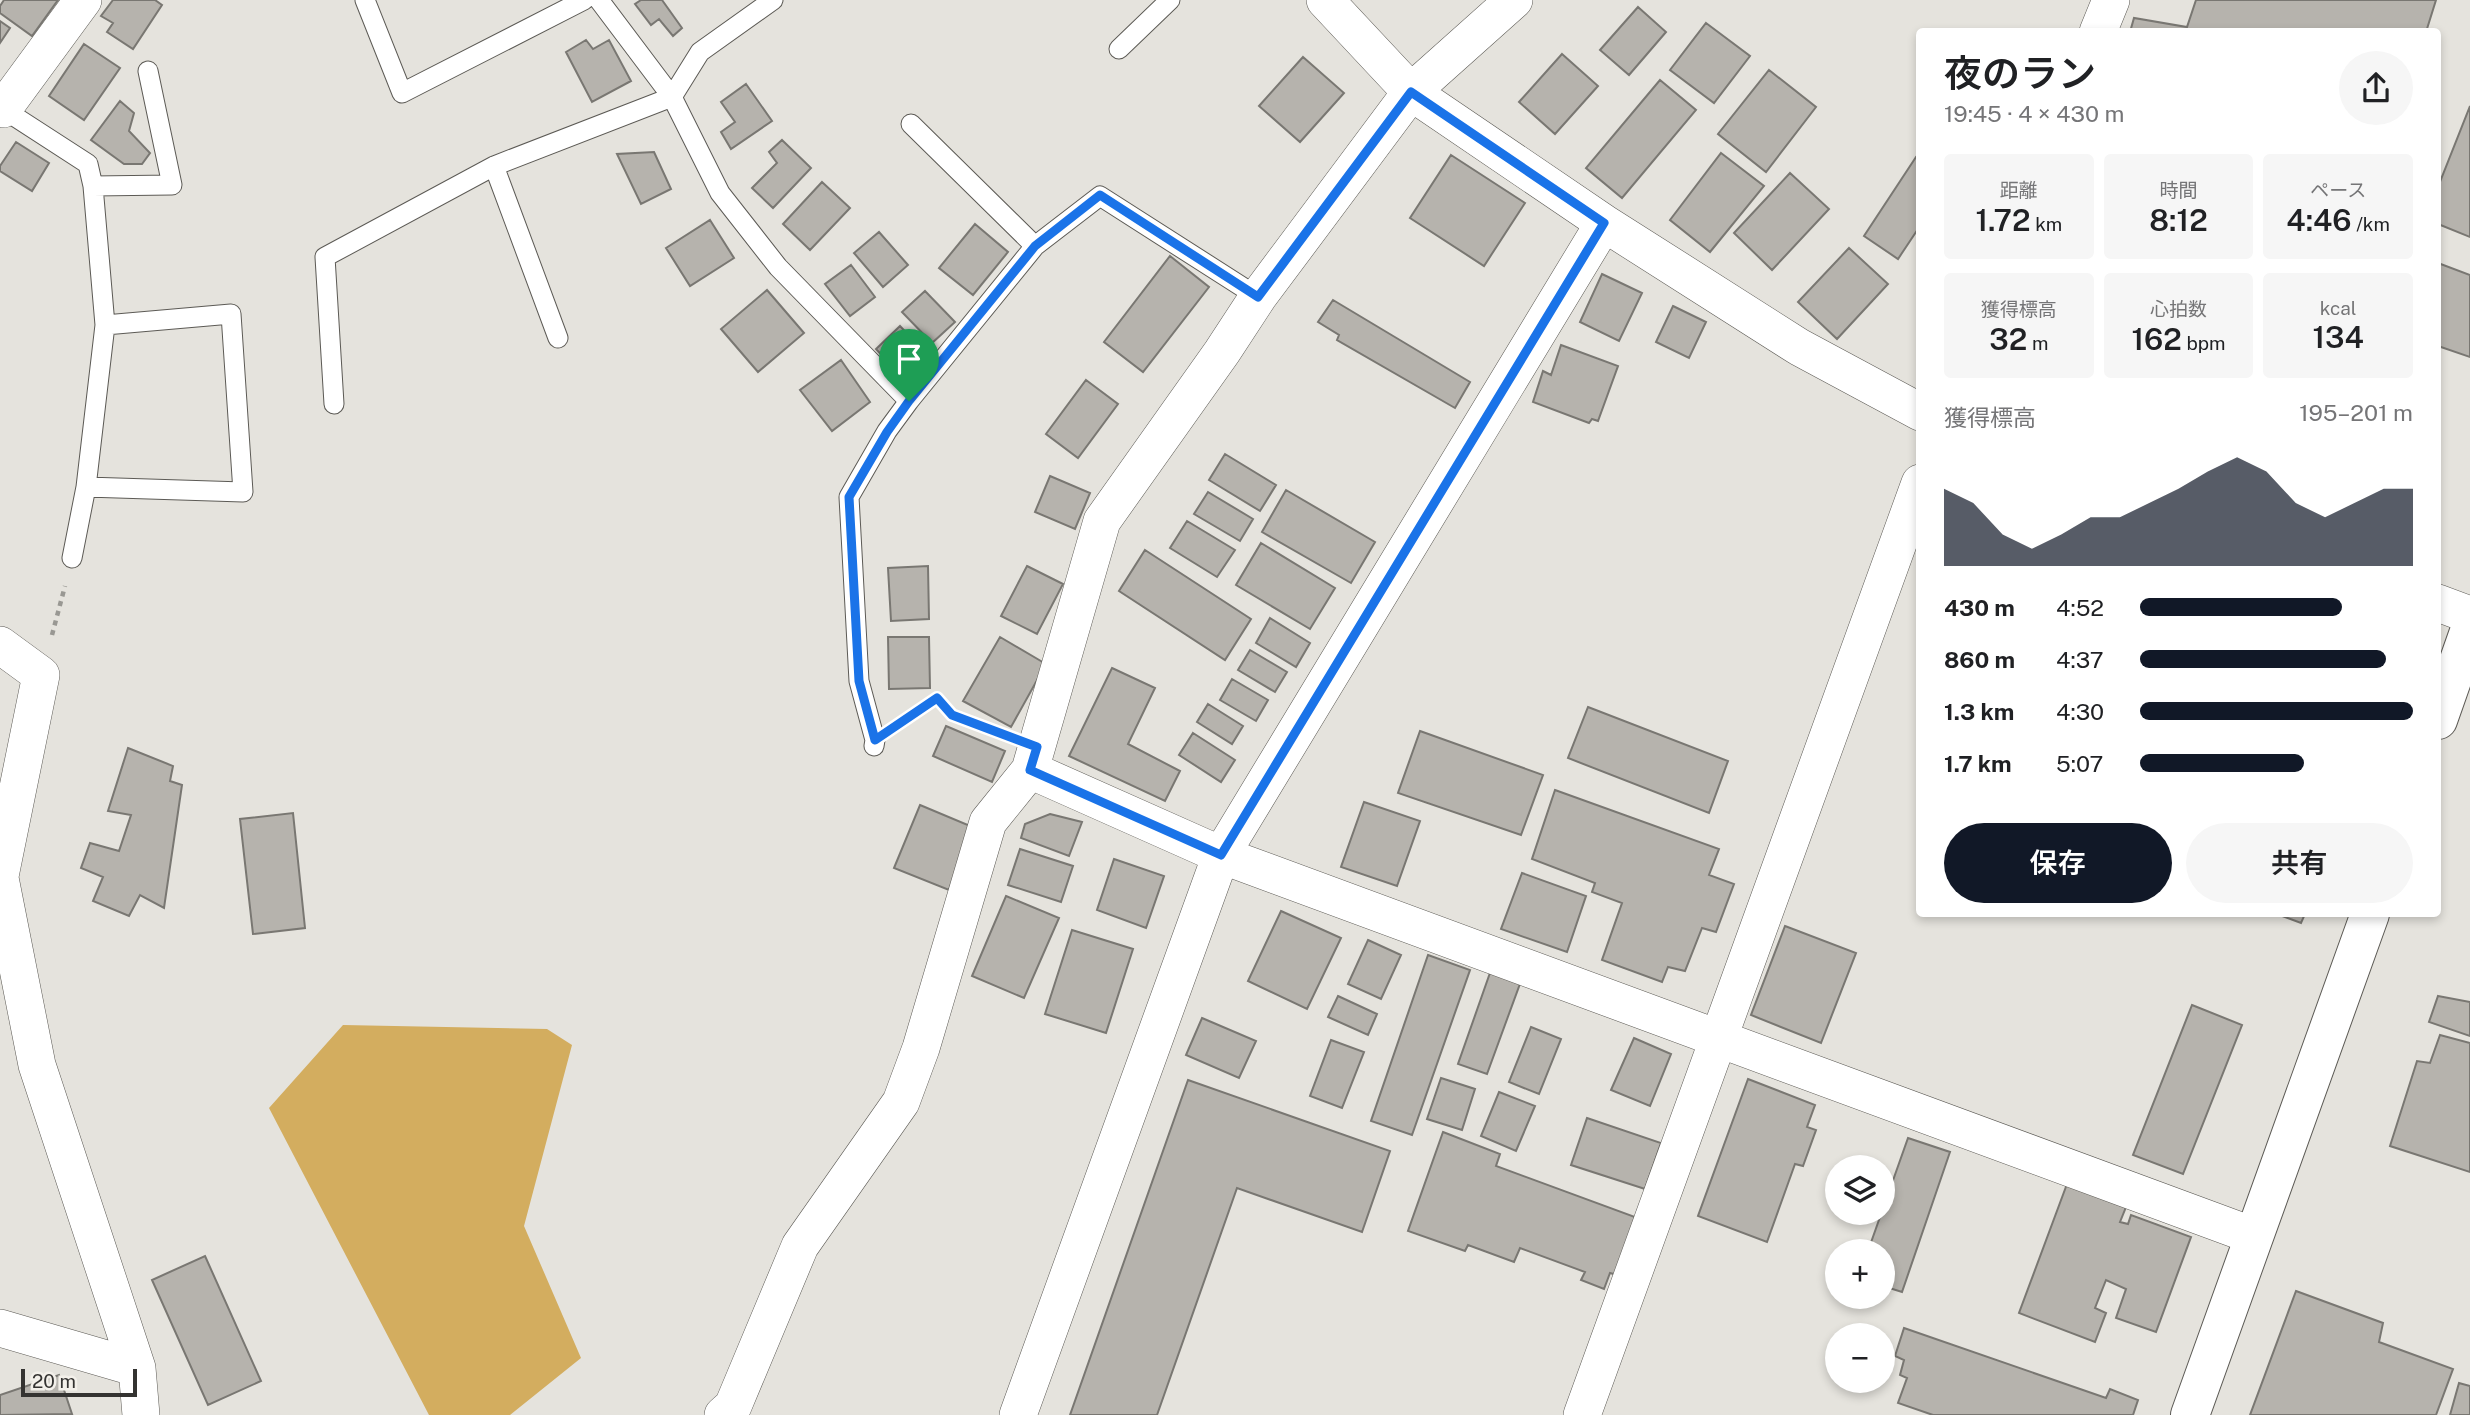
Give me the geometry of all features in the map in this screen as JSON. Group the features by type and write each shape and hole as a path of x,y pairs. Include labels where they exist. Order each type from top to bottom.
{"street":[{"path":"1,109 83,0"},
{"path":"1325,0 1411,92 1604,223 1799,347 1916,410"},
{"path":"738,1412 800,1246 901,1102 921,1048 988,822 1033,759 1102,521 1258,297 1411,92 1514,0"},
{"path":"2100,28 2111,0"},
{"path":"1018,1415 1221,855 1604,223"},
{"path":"1582,1415 1916,494"},
{"path":"2441,604 2470,615"},
{"path":"2441,711 2470,629"},
{"path":"0,645 41,675 0,877 37,1065 137,1368 141,1415"},
{"path":"1033,759 1221,855 2254,1236"},
{"path":"2190,1415 2369,917"},
{"path":"0,1328 137,1368"}],"lane":[{"path":"365,0 402,93 584,0"},
{"path":"599,0 672,97 720,193 778,267 909,401"},
{"path":"334,404 325,257 494,166 672,97 700,52 773,0"},
{"path":"1119,49 1170,0"},
{"path":"93,186 172,186 148,71"},
{"path":"1,109 88,164 93,186 105,325 86,488 72,558"},
{"path":"911,124 1035,246"},
{"path":"494,166 558,338"},
{"path":"874,743 859,681 849,497 887,432 909,401 1035,246 1100,195 1258,297"},
{"path":"86,488 243,492 231,314 105,325"}],"path":[{"path":"41,675 72,558"},
{"path":"874,743 937,698 952,715 1033,759"}],"shaded area":[{"path":"343,1025 547,1029 572,1045 524,1226 581,1358 510,1415 429,1415 269,1108"}],"building":[{"path":"4,0 58,0 32,36 0,13"},
{"path":"113,0 155,0 162,5 133,49 107,32 113,23 101,16"},
{"path":"641,0 662,0 682,28 673,36 659,19 651,25 635,4"},
{"path":"2196,0 2436,0 2427,28 2131,28 2134,18 2187,27"},
{"path":"1638,7 1666,32 1629,75 1600,50"},
{"path":"0,21 10,28 0,43"},
{"path":"1706,23 1750,56 1714,103 1670,70"},
{"path":"586,40 593,49 609,40 631,81 592,102 566,52"},
{"path":"84,44 120,68 84,120 49,96"},
{"path":"1562,54 1598,86 1555,134 1519,102"},
{"path":"1303,57 1344,93 1300,142 1259,106"},
{"path":"1769,70 1816,107 1766,172 1718,134"},
{"path":"1660,80 1696,110 1622,198 1586,168"},
{"path":"746,84 772,121 731,149 721,132 735,122 721,102"},
{"path":"120,101 134,113 129,131 150,153 142,164 124,164 91,140"},
{"path":"2470,106 2470,237 2441,225 2441,179"},
{"path":"782,140 811,168 773,208 752,188 777,163 769,152"},
{"path":"16,142 49,163 32,191 0,171 0,166"},
{"path":"654,152 671,189 641,204 617,154"},
{"path":"1721,153 1764,186 1710,252 1670,220"},
{"path":"1451,155 1525,203 1484,266 1410,218"},
{"path":"1916,157 1916,232 1898,259 1864,236"},
{"path":"1790,173 1829,209 1772,270 1734,233"},
{"path":"822,182 850,208 810,250 783,224"},
{"path":"710,220 734,258 690,286 666,248"},
{"path":"975,224 1008,252 973,295 939,268"},
{"path":"879,232 908,265 883,287 854,253"},
{"path":"1849,248 1888,284 1837,339 1798,302"},
{"path":"1170,256 1209,287 1143,372 1104,342"},
{"path":"2441,264 2470,275 2470,357 2441,347"},
{"path":"851,265 875,297 850,316 825,284"},
{"path":"1602,274 1642,293 1619,341 1580,322"},
{"path":"767,290 804,333 758,372 721,329"},
{"path":"925,291 955,322 932,343 902,312"},
{"path":"1333,300 1470,382 1455,408 1337,340 1339,335 1318,322"},
{"path":"1673,306 1706,322 1689,358 1656,342"},
{"path":"900,326 929,357 904,379 876,349"},
{"path":"1561,345 1618,366 1598,421 1592,419 1589,423 1533,402 1543,371 1551,375"},
{"path":"841,360 870,402 832,431 800,390"},
{"path":"1086,380 1118,404 1078,458 1046,434"},
{"path":"1225,454 1276,485 1260,511 1209,480"},
{"path":"1050,476 1090,493 1075,529 1035,512"},
{"path":"1286,490 1375,542 1351,583 1262,532"},
{"path":"1208,492 1253,519 1240,541 1194,514"},
{"path":"1187,521 1235,550 1217,577 1170,548"},
{"path":"1261,543 1335,588 1310,629 1236,585"},
{"path":"1145,550 1251,619 1225,660 1119,591"},
{"path":"928,566 929,619 891,621 888,568"},
{"path":"1027,566 1063,584 1037,634 1001,616"},
{"path":"1270,618 1310,643 1296,667 1256,643"},
{"path":"888,637 929,637 930,688 889,689"},
{"path":"1000,637 1046,664 1011,727 963,701"},
{"path":"1250,650 1287,672 1275,692 1238,670"},
{"path":"1112,668 1155,688 1128,744 1180,771 1165,801 1069,756"},
{"path":"1232,679 1268,700 1256,721 1220,700"},
{"path":"1208,704 1243,726 1232,744 1197,722"},
{"path":"1588,707 1728,761 1709,813 1568,758"},
{"path":"946,726 1005,751 992,782 933,756"},
{"path":"1420,731 1543,775 1521,835 1398,793"},
{"path":"1193,733 1235,760 1221,782 1179,755"},
{"path":"128,748 173,766 170,781 182,785 164,908 140,895 129,916 93,901 103,877 81,868 90,843 119,851 131,815 108,811"},
{"path":"1555,790 1719,849 1709,875 1734,884 1716,932 1702,928 1685,971 1668,967 1662,982 1602,960 1622,903 1592,892 1595,883 1532,859"},
{"path":"1364,802 1420,821 1397,886 1341,867"},
{"path":"920,805 975,828 949,890 894,868"},
{"path":"293,813 305,928 253,934 240,819"},
{"path":"1050,814 1082,822 1069,856 1021,838 1025,824"},
{"path":"1020,849 1073,866 1061,902 1008,885"},
{"path":"1114,859 1164,876 1146,928 1097,910"},
{"path":"1522,873 1586,896 1567,952 1501,929"},
{"path":"1006,896 1059,918 1024,998 972,976"},
{"path":"1281,911 1341,938 1307,1009 1248,981"},
{"path":"2285,917 2304,917 2301,923"},
{"path":"1785,926 1856,953 1821,1043 1751,1015"},
{"path":"1072,930 1133,949 1106,1033 1045,1014"},
{"path":"1368,940 1401,955 1381,999 1348,984"},
{"path":"1428,955 1470,970 1412,1135 1371,1121"},
{"path":"1491,970 1521,981 1487,1074 1458,1064"},
{"path":"1338,996 1377,1014 1368,1035 1328,1017"},
{"path":"2438,996 2470,1002 2470,1036 2429,1022"},
{"path":"2192,1005 2242,1025 2183,1174 2133,1155"},
{"path":"1202,1018 1256,1041 1239,1078 1186,1055"},
{"path":"1531,1027 1561,1039 1539,1094 1509,1082"},
{"path":"2440,1035 2470,1043 2470,1172 2390,1146 2417,1061 2430,1063"},
{"path":"1634,1038 1671,1054 1650,1106 1611,1090"},
{"path":"1331,1040 1364,1052 1342,1108 1310,1096"},
{"path":"1441,1078 1475,1089 1462,1130 1427,1119"},
{"path":"1748,1079 1815,1105 1807,1127 1816,1130 1803,1166 1795,1164 1767,1242 1698,1216"},
{"path":"1188,1080 1390,1151 1362,1232 1237,1188 1157,1415 1070,1415"},
{"path":"1499,1092 1535,1106 1516,1151 1481,1136"},
{"path":"1587,1118 1661,1143 1645,1189 1571,1165"},
{"path":"1443,1132 1500,1154 1496,1166 1635,1217 1617,1275 1610,1273 1604,1289 1581,1280 1585,1272 1520,1248 1514,1262 1468,1245 1465,1251 1408,1231"},
{"path":"1908,1138 1950,1152 1902,1292 1895,1290 1895,1239 1872,1239 1877,1225 1895,1225 1895,1175"},
{"path":"2067,1184 2126,1207 2120,1222 2128,1224 2131,1215 2191,1237 2156,1332 2116,1318 2126,1289 2106,1280 2095,1308 2106,1313 2095,1342 2019,1313"},
{"path":"205,1256 261,1381 208,1405 152,1280"},
{"path":"2296,1291 2383,1323 2379,1342 2453,1369 2436,1415 2250,1415"},
{"path":"1904,1328 2106,1398 2110,1389 2138,1400 2133,1415 1933,1415 1898,1403 1907,1378 1900,1375 1904,1360 1895,1356"},
{"path":"59,1375 72,1414 0,1415 0,1395"},
{"path":"2459,1383 2470,1386 2470,1415 2450,1415"}],"route":[{"path":"1411,92 1604,223 1221,855 1030,770 1037,747 952,715 937,698 875,740 859,681 849,497 887,432 909,401 1035,246 1100,195 1258,297 1411,92"}]}
